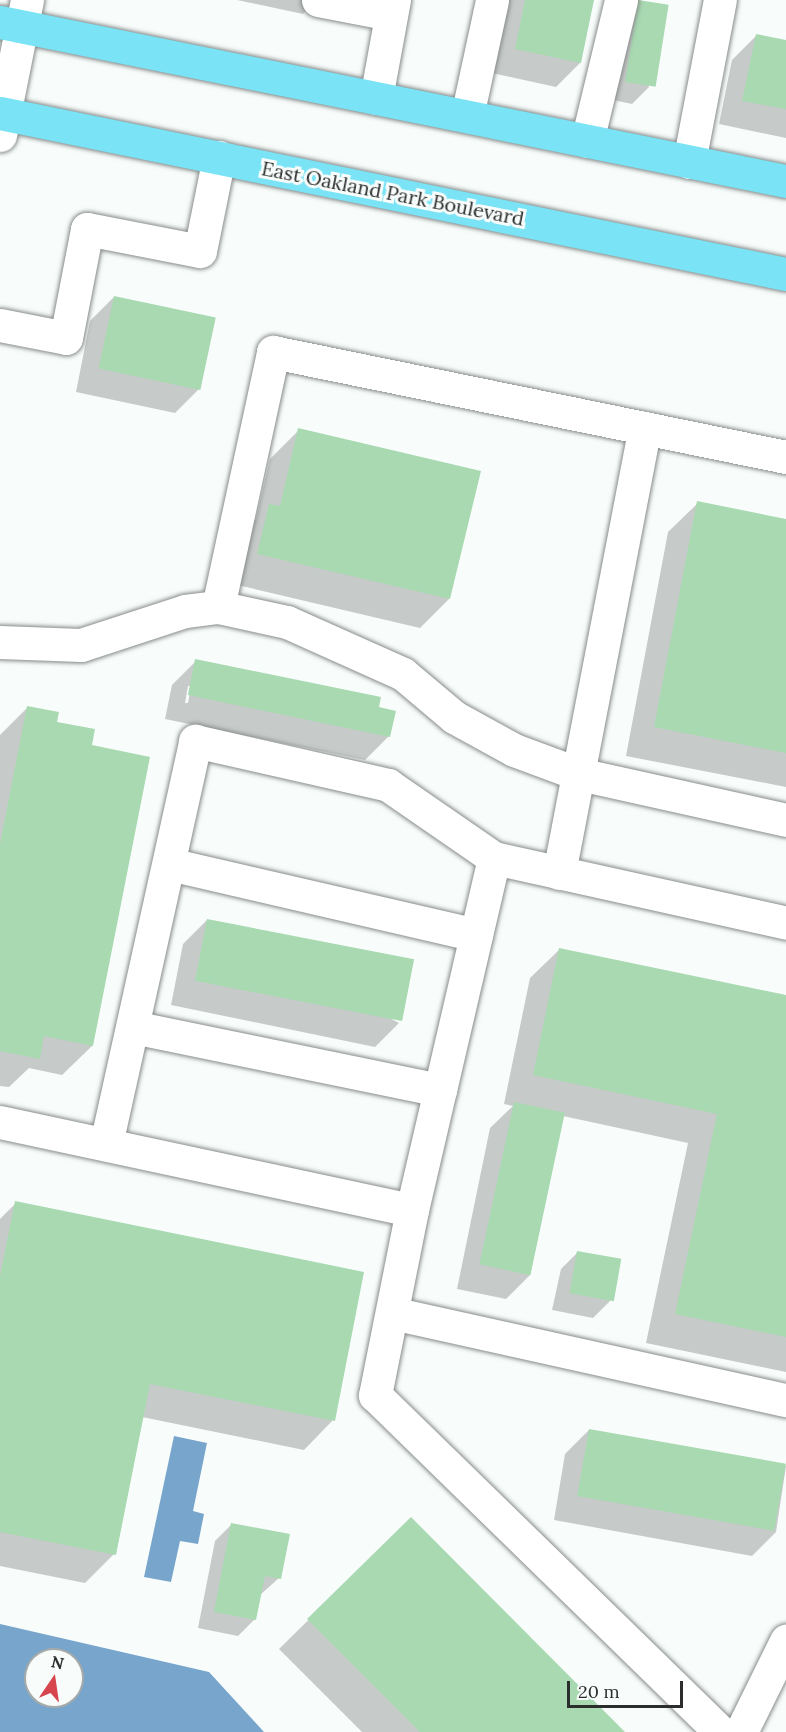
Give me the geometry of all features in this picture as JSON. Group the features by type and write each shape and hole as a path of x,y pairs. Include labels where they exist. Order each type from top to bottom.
{"main road":[{"path":"16,16 376,98 786,181"},
{"name":"East Oakland Park Boulevard","path":"1,120 219,157 786,274"}],"street":[{"path":"318,0 393,7 376,98"},
{"path":"467,116 492,0"},
{"path":"587,141 621,0"},
{"path":"689,162 720,0"},
{"path":"1,120 16,16"},
{"path":"0,325 66,338 87,229 200,251 219,157"},
{"path":"218,608 273,352 786,457"},
{"path":"559,873 645,428"},
{"path":"0,642 81,645 184,611 218,608 287,622 403,674 454,717 514,750 579,774 786,820"},
{"path":"106,1144 195,741 388,785 494,858 786,923"},
{"path":"494,858 412,1210 375,1395 720,1732"},
{"path":"169,864 476,935"},
{"path":"132,1027 440,1090"},
{"path":"0,1122 412,1210"},
{"path":"392,1313 786,1400"},
{"path":"741,1732 786,1641"}],"water":[{"path":"174,1436 207,1443 193,1511 204,1514 198,1544 180,1541 171,1582 144,1577"},
{"path":"0,1624 209,1672 264,1732 0,1732"}],"building":[{"path":"525,0 594,0 581,63 515,49"},
{"path":"638,0 669,5 656,87 625,82"},
{"path":"756,34 786,40 786,109 742,101"},
{"path":"114,296 216,318 200,390 99,368"},
{"path":"298,428 481,471 450,599 257,554 269,504 280,506"},
{"path":"697,501 786,519 786,753 654,727"},
{"path":"195,659 381,697 379,707 396,711 390,737 188,695"},
{"path":"27,706 59,712 57,722 95,729 92,745 150,757 93,1046 44,1036 40,1059 0,1051 0,844"},
{"path":"207,919 414,959 402,1021 195,981"},
{"path":"559,948 786,995 786,1337 675,1314 717,1114 533,1075"},
{"path":"514,1102 565,1113 530,1275 479,1264"},
{"path":"15,1201 364,1272 335,1421 150,1384 116,1555 0,1532 0,1276"},
{"path":"577,1251 621,1259 614,1301 570,1293"},
{"path":"589,1429 786,1464 774,1531 577,1496"},
{"path":"411,1517 625,1732 420,1732 307,1619"},
{"path":"231,1523 290,1534 281,1579 265,1576 256,1620 214,1612"}]}
